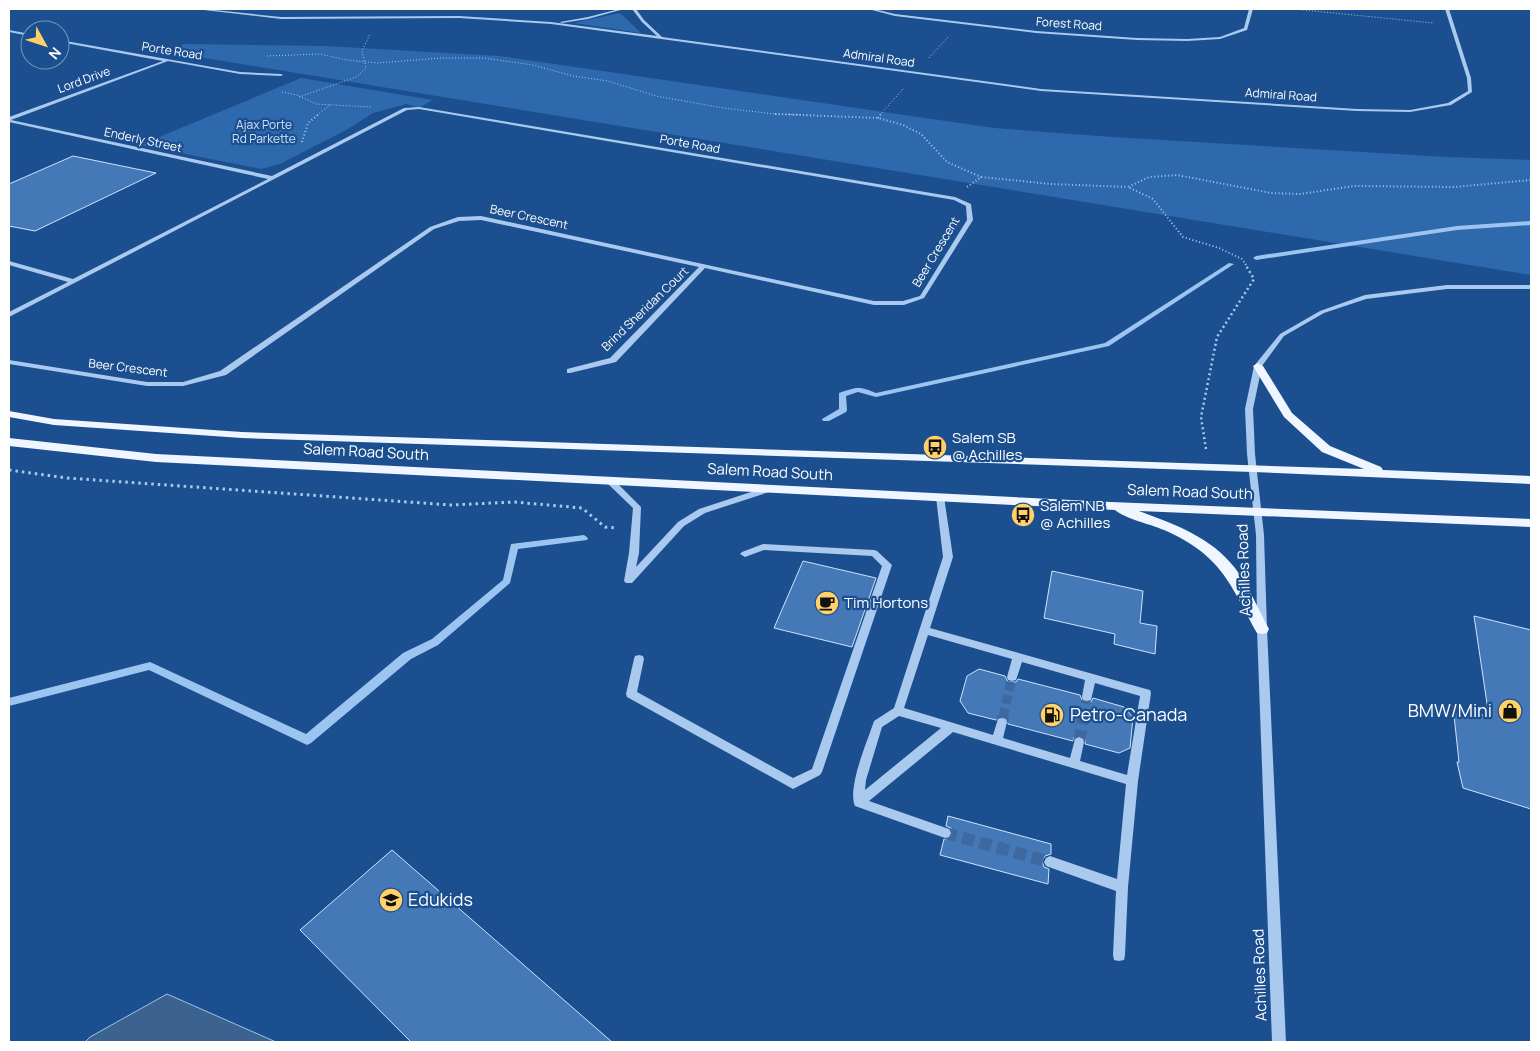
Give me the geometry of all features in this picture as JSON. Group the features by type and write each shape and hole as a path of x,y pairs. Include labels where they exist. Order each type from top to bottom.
{"main road":[{"path":"1258,366 1288,415 1326,449 1386,474"},
{"name":"Salem Road South","path":"9,414 54,422 242,435 1253,468 1531,480"},
{"name":"Salem Road South","path":"9,442 156,458 1111,506 1531,523"},
{"path":"1111,506 1188,535 1206,547 1230,571 1262,629"}],"street":[{"name":"Admiral Road","path":"197,9 281,18 459,17 551,23 1051,90 1357,110 1410,111 1449,104 1470,92 1469,78 1447,9"},
{"path":"551,23 588,18 622,9"},
{"path":"634,9 643,21 662,38"},
{"name":"Forest Road","path":"870,9 895,15 1036,32 1187,40 1220,38 1246,29 1251,9"},
{"name":"Porte Road","path":"70,43 240,73 281,75"},
{"name":"Lord Drive","path":"9,120 167,61"},
{"name":"Porte Road","path":"272,178 406,109 419,108 955,199 969,205"},
{"name":"Enderly Street","path":"9,120 272,178"},
{"path":"9,315 272,178"},
{"name":"Beer Crescent","path":"9,362 147,384 183,384 223,373 432,228 458,219 481,218 874,303 904,303 922,297 970,220 969,205"},
{"path":"9,263 73,281"},
{"name":"Brind Sheridan Court","path":"570,371 613,360 704,266"},
{"name":"Achilles Road","path":"1279,1042 1262,629 1261,554 1251,454 1250,409 1258,366 1282,335 1322,312 1364,297 1447,287 1531,287"},
{"path":"610,481 637,507 629,581 681,524 702,510 770,489"},
{"path":"858,802 860,780 878,724 898,711 948,557 940,497"},
{"path":"924,630 1146,692 1132,781 1122,887 1119,955"},
{"path":"1012,678 1018,657"},
{"path":"1088,697 1091,677"},
{"path":"898,711 1132,781"},
{"path":"997,741 1002,722"},
{"path":"858,802 951,727"},
{"path":"1074,764 1079,742"},
{"path":"858,802 945,833"},
{"path":"1050,862 1122,887"}],"lane":[{"path":"639,659 631,694 793,784 816,772 887,565 874,553 763,547 745,554"}],"path":[{"path":"1294,9 1452,25"},
{"path":"878,118 960,23"},
{"path":"299,97 356,77 366,68 360,54 373,30"},
{"path":"265,56 320,54 378,63 441,58 483,58 533,65 573,76 608,81 656,96 723,108 775,114 878,118 903,125 921,134 947,162 981,177 1051,184 1128,187 1153,199 1183,237 1219,248 1242,259 1254,279 1217,337 1201,417 1206,452"},
{"path":"279,91 316,104 378,108"},
{"path":"301,146 308,123 330,105"},
{"path":"1128,187 1148,177 1176,175 1271,193 1290,194 1354,186 1454,187 1531,180"},
{"path":"960,192 981,177"},
{"path":"9,470 67,478 451,505 523,502 582,508 605,528 635,528"}],"green space":[{"path":"620,13 641,33 574,23"},
{"path":"183,44 326,46 499,56 994,128 1446,157 1531,160 1531,275 174,53"},
{"name":"Ajax Porte Rd Parkette","path":"301,78 433,100 419,108 407,104 373,113 348,129 280,164 261,169 140,145"}],"shaded area":[{"path":"167,994 276,1042 85,1042 90,1037"}],"building":[{"path":"73,156 156,173 35,231 9,226 9,184"},
{"name":"Tim Hortons","path":"803,561 876,578 852,647 774,628"},
{"path":"1052,571 1143,591 1140,623 1157,626 1155,654 1114,644 1115,634 1044,618"},
{"name":"BMW/Mini","path":"1474,616 1531,630 1531,809 1463,788 1457,762 1459,762 1453,706 1489,717"},
{"path":"979,669 1005,676 1008,682 1016,682 1018,679 1080,695 1083,702 1091,702 1093,698 1124,707 1133,717 1130,748 1119,753 1085,744 1085,738 1080,735 1074,737 1073,741 1008,724 1006,717 998,717 996,720 968,713 960,701 967,676"},
{"path":"948,816 1051,844 1051,854 1045,856 1042,861 1044,867 1049,869 1048,884 940,855 944,839 949,839 953,834 951,828 946,826"},
{"path":"392,850 612,1042 411,1042 300,930"}],"waterway":[{"path":"1256,258 1457,228 1531,223"},
{"path":"826,419 843,410 842,395 858,389 876,395 1107,345 1231,264"},
{"path":"9,702 150,666 307,740 407,656 435,642 507,581 514,546 584,538"}],"tunnel":[{"path":"1003,717 1012,677"},
{"path":"1083,717 1087,697"},
{"path":"1002,722 1003,716"},
{"path":"1079,742 1084,716"},
{"path":"945,833 1050,862"}],"place":[{"name":"Salem SB @ Achilles","path":"935,447"},
{"name":"Salem NB @ Achilles","path":"1023,515"},
{"name":"Tim Hortons","path":"827,603"},
{"name":"BMW/Mini","path":"1510,711"},
{"name":"Petro-Canada","path":"1052,715"},
{"name":"Edukids","path":"391,900"}]}
